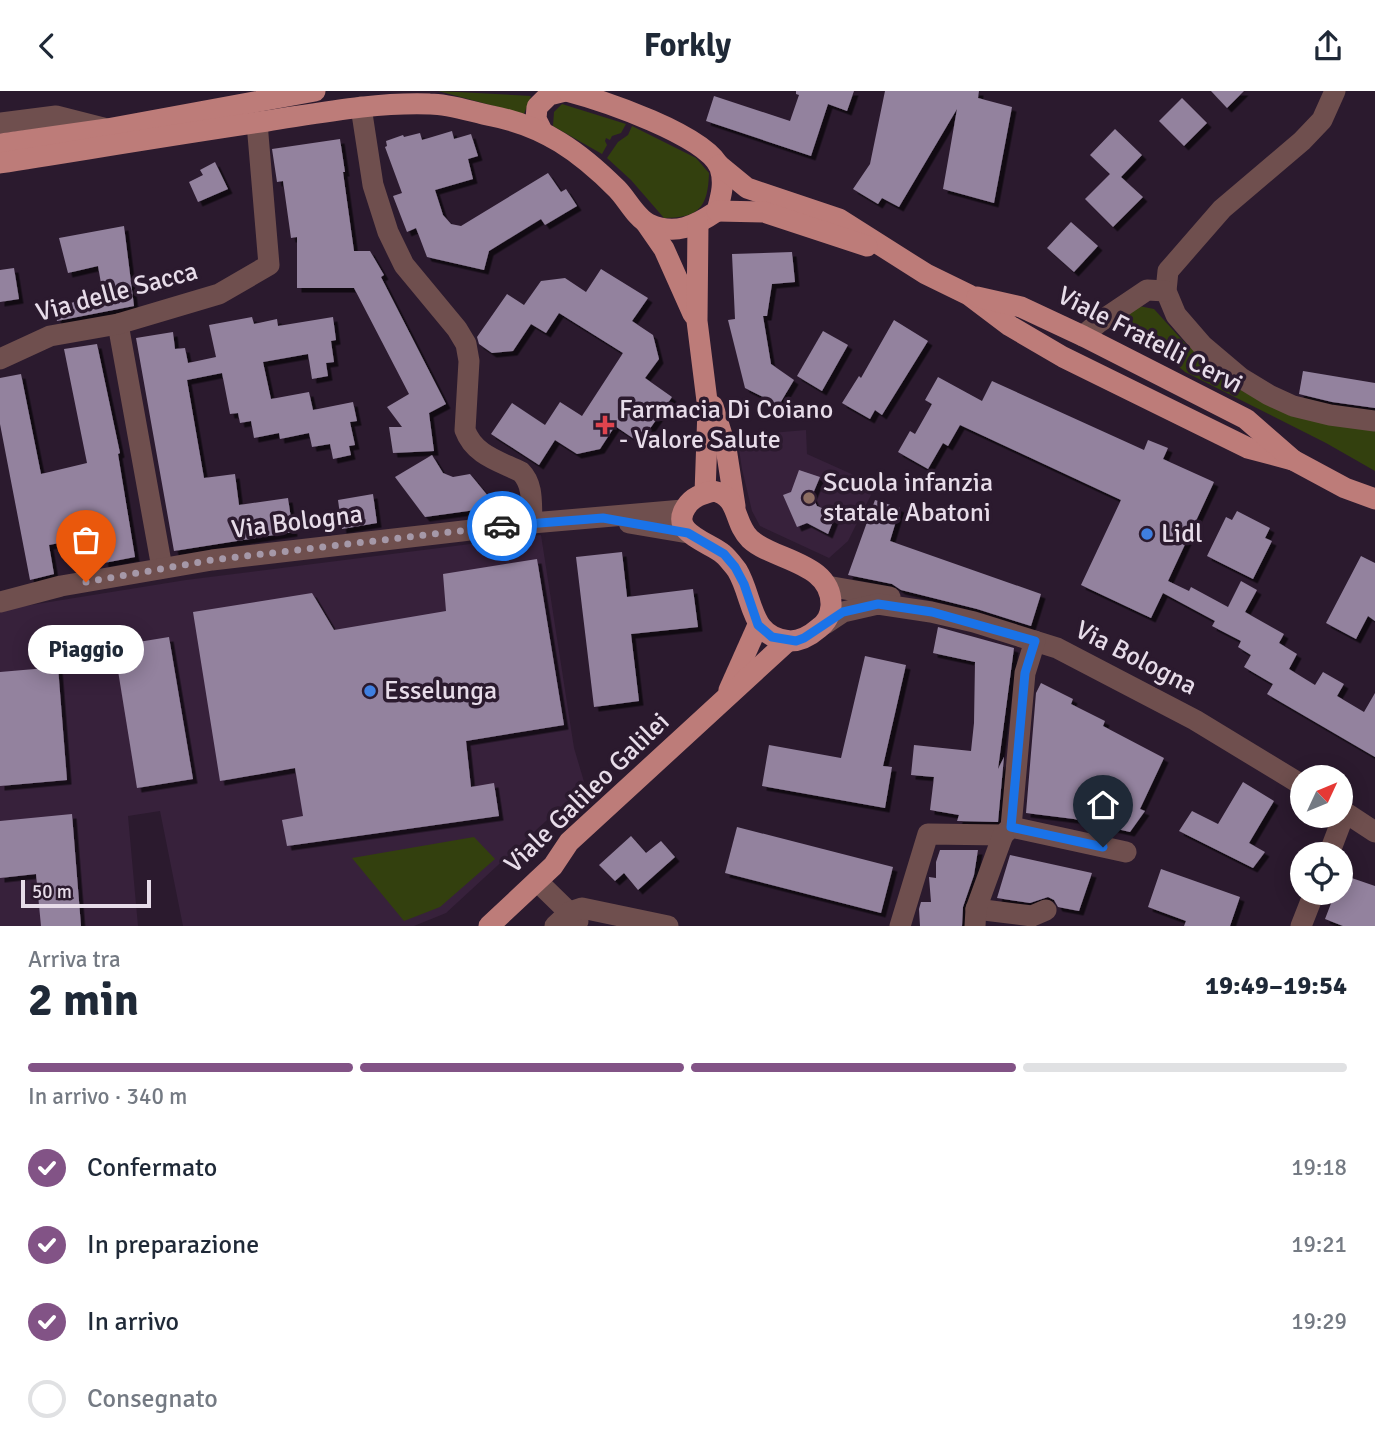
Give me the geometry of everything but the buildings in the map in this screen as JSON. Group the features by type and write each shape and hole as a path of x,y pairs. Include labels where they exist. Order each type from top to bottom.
{"main road":[{"path":"0,163 315,91"},
{"path":"542,131 536,119 537,99 566,91 601,100 699,146 747,188 839,219 895,254"},
{"path":"0,144 257,106 361,107 431,104 514,120 542,131 566,146 598,170 619,191 664,249 696,321"},
{"path":"717,211 724,184 719,165"},
{"path":"646,223 678,230 698,224 717,211 764,212 895,254"},
{"path":"698,224 696,321 708,409 705,493"},
{"name":"Viale Fratelli Cervi","path":"895,254 926,274 969,295 1010,326 1063,357 1248,448 1293,460"},
{"name":"Viale Fratelli Cervi","path":"969,295 1021,306 1246,419 1293,460 1345,488"},
{"path":"705,383 726,448 740,526 754,543 811,569 827,586 831,607 825,624 804,638 788,641 772,637 758,625 735,567 724,554 688,533 682,516 691,500 705,493 720,493 735,506"},
{"path":"1345,488 1375,499"},
{"path":"1345,488 1375,512"},
{"path":"725,699 758,625"},
{"name":"Viale Galileo Galilei","path":"489,926 553,866 569,842 788,641"}],"street":[{"path":"1335,91 1322,120 1302,141 1222,209 1168,271 1167,291 1175,315 1202,345 1241,378 1293,406 1330,415 1375,421"},
{"name":"Via delle Sacca","path":"0,359 50,336 118,324 219,294 269,265 257,106"},
{"path":"361,107 373,185 388,232 404,265 457,329 466,344 469,361 465,430 468,438 474,449 521,472 527,478 532,523"},
{"path":"0,123 56,116 107,129"},
{"path":"1083,337 1098,323 1147,290 1167,291"},
{"path":"118,324 162,568"},
{"path":"603,518 684,510"},
{"path":"603,518 688,533"},
{"name":"Via Bologna","path":"0,602 61,586 162,568 532,523 603,518"},
{"path":"827,586 895,598 932,612"},
{"path":"825,624 843,612 878,604 932,612"},
{"name":"Via Bologna","path":"932,612 1057,648 1195,720 1290,778"},
{"path":"1035,641 1025,673 1007,831 976,917 1032,916 1046,910"},
{"path":"1353,817 1375,832"},
{"path":"900,926 928,834 1007,831 1126,852"},
{"path":"537,881 563,919 600,926"},
{"path":"1301,926 1309,905"},
{"path":"563,919 582,908 668,926"}],"shaded area":[{"name":"Scuola infanzia statale Abatoni","path":"806,430 807,454 876,485 848,541 829,558 760,526 752,511 742,469 737,436"},
{"path":"541,535 574,748 585,785 446,913 414,926 183,926 160,811 128,816 138,926 0,926 0,610 186,580"}],"green space":[{"path":"438,91 531,96 524,114"},
{"path":"562,104 626,124 621,133 612,136 610,140 606,138 607,145 602,154 553,126 554,112"},
{"path":"632,126 696,158 709,173 704,202 693,213 664,218 631,180 607,158 618,142 628,135"},
{"path":"1139,306 1154,309 1183,341 1244,392 1375,428 1375,471 1326,443 1185,372 1165,355 1125,337 1122,321 1128,311"},
{"path":"474,837 495,859 440,907 404,921 352,858"}],"way so far":[{"path":"86,582 212,560 502,526"}],"place":[{"name":"Farmacia Di Coiano - Valore Salute","path":"605,425"},
{"name":"Scuola infanzia statale Abatoni","path":"809,498"},
{"name":"Lidl","path":"1147,534"},
{"name":"Piaggio","path":"86,582"},
{"name":"Esselunga","path":"370,691"}],"route":[{"path":"502,526 603,518 688,533 724,554 744,584 758,625 772,637 788,641 804,638 843,612 878,604 932,612 1035,641 1025,673 1011,827 1103,847"}]}
